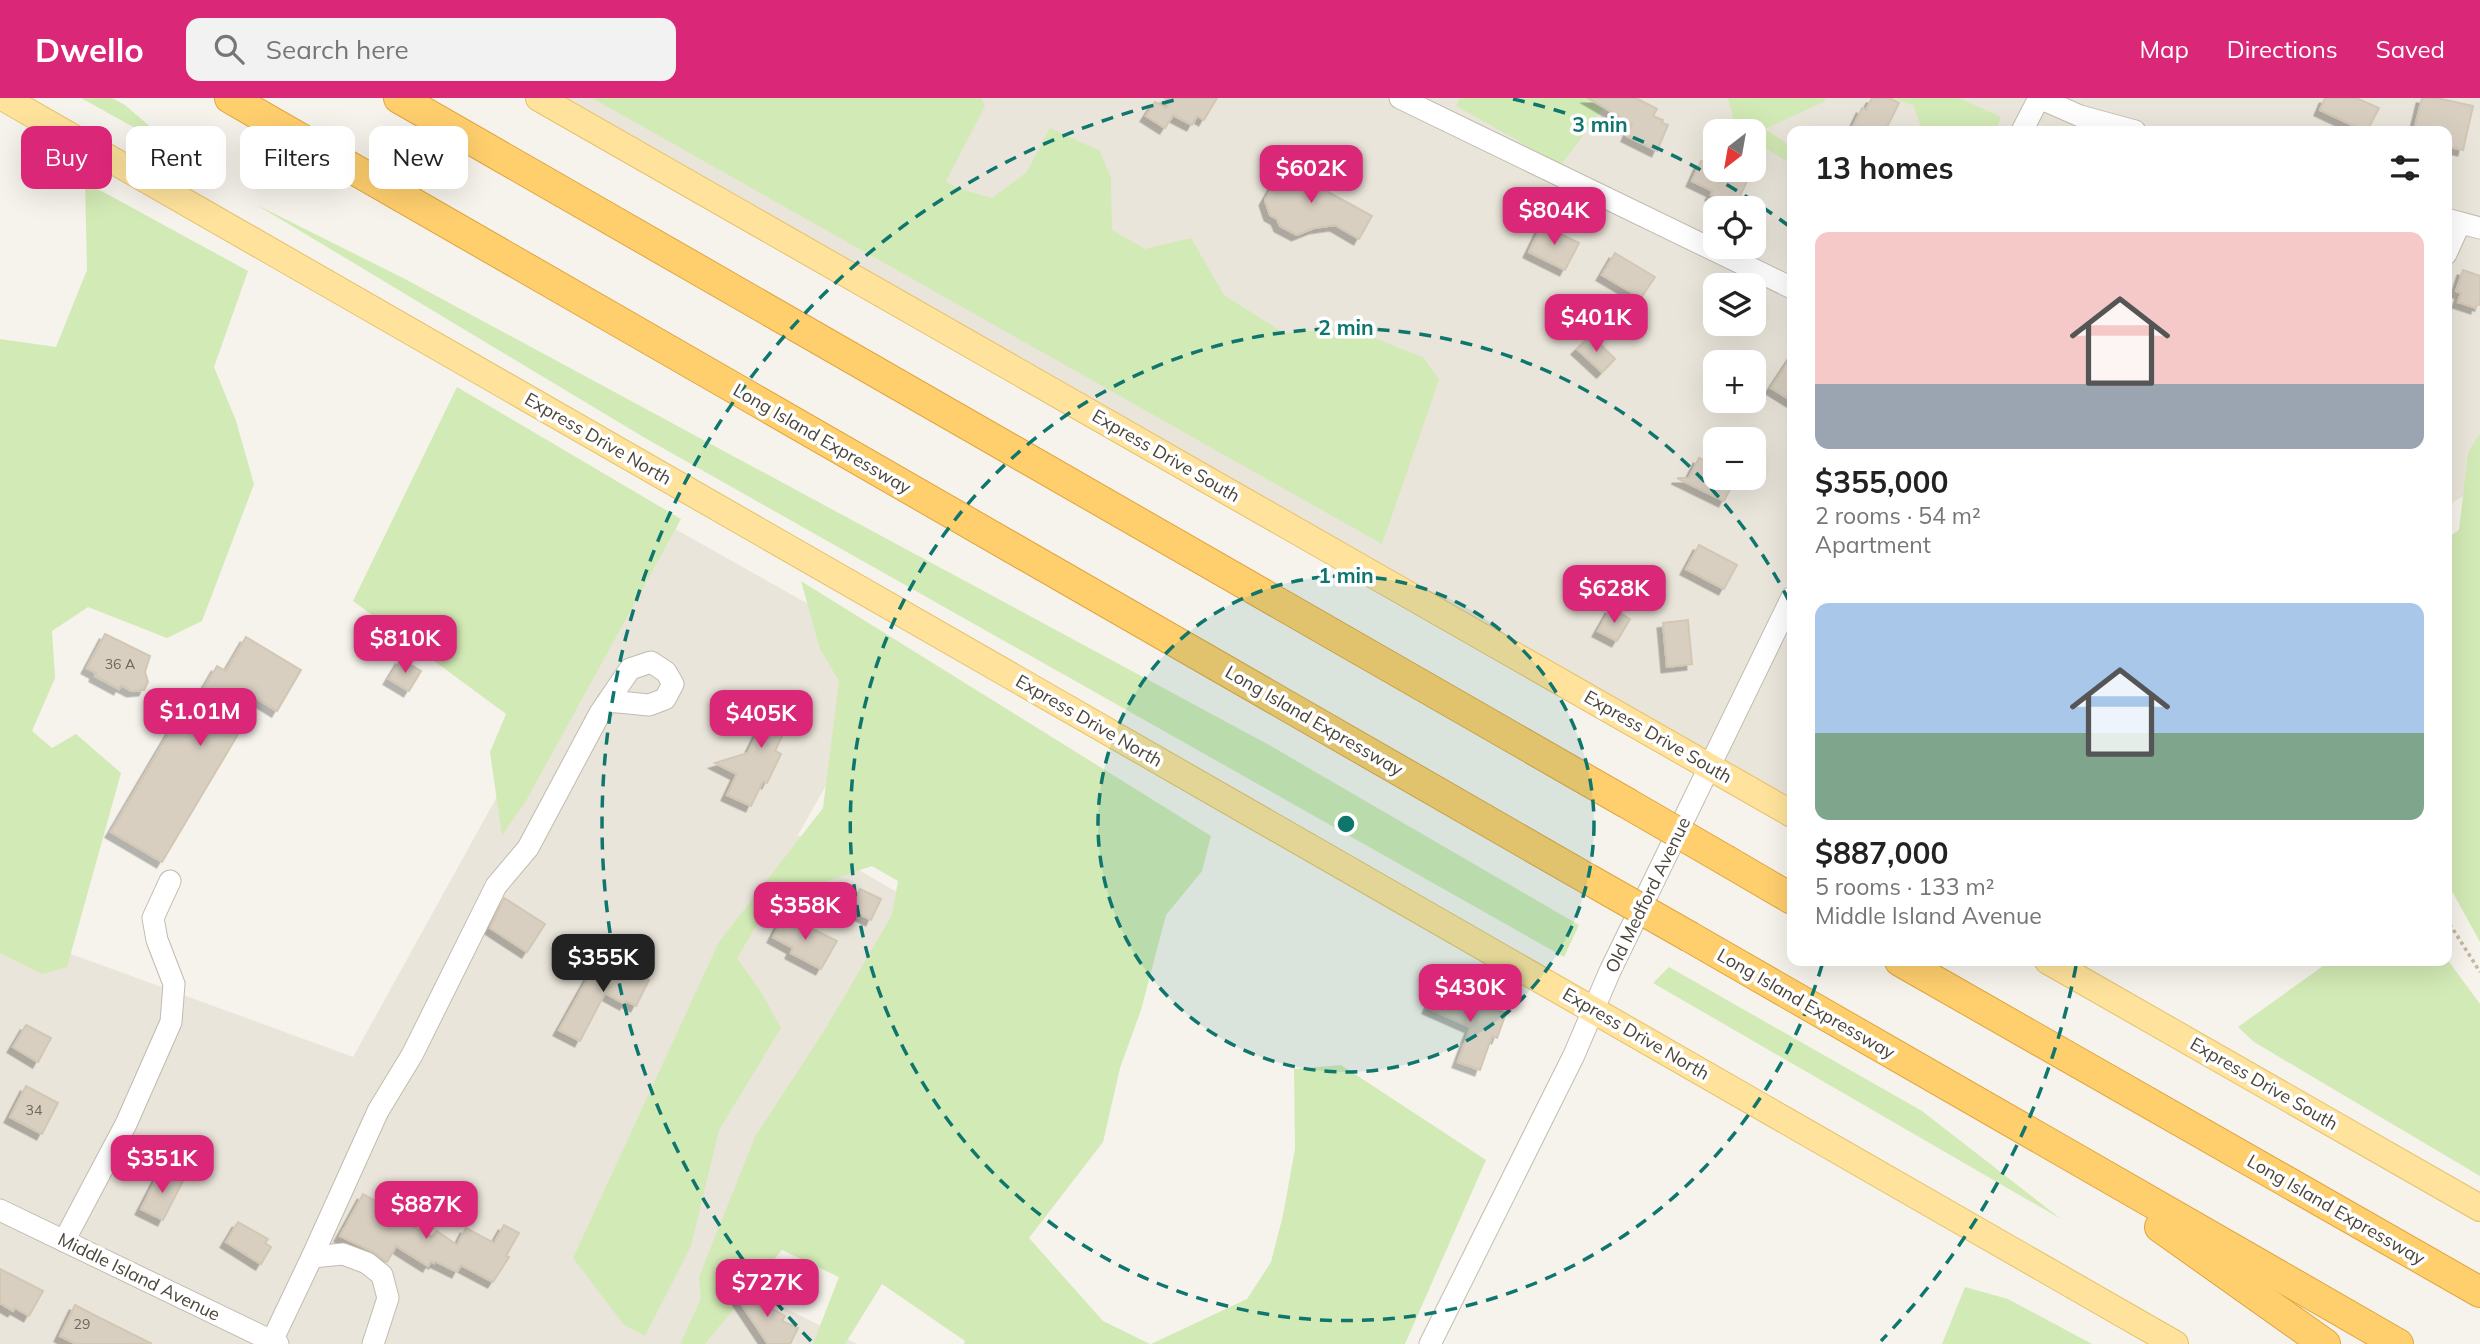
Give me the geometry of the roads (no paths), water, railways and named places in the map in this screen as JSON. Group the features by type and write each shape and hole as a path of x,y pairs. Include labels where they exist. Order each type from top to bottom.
{"highway":[{"name":"Long Island Expressway","path":"230,98 2399,1344"},
{"path":"399,98 1787,896"},
{"name":"Long Island Expressway","path":"1909,966 2480,1292"},
{"path":"2026,1131 2325,1344"},
{"path":"2308,1194 2480,1268"}],"main road":[{"name":"Express Drive North","path":"4,98 2175,1344"},
{"name":"Express Drive South","path":"539,98 1787,811"},
{"name":"Express Drive South","path":"2058,966 2480,1208"}],"street":[{"path":"2025,126 2039,98 2080,116 2117,126"},
{"path":"1403,99 1434,105 1787,285"},
{"path":"2452,243 2462,224"},
{"name":"Old Medford Avenue","path":"1430,1344 1574,1055 1787,607"},
{"path":"275,1343 378,1111 412,1055 496,886 528,848 608,701"},
{"path":"64,1241 126,1124 171,1022 174,984 157,940 153,918 170,881"},
{"name":"Middle Island Avenue","path":"0,1210 275,1343"},
{"path":"312,1257 343,1254 367,1263 382,1275 388,1298 373,1344"}]}
